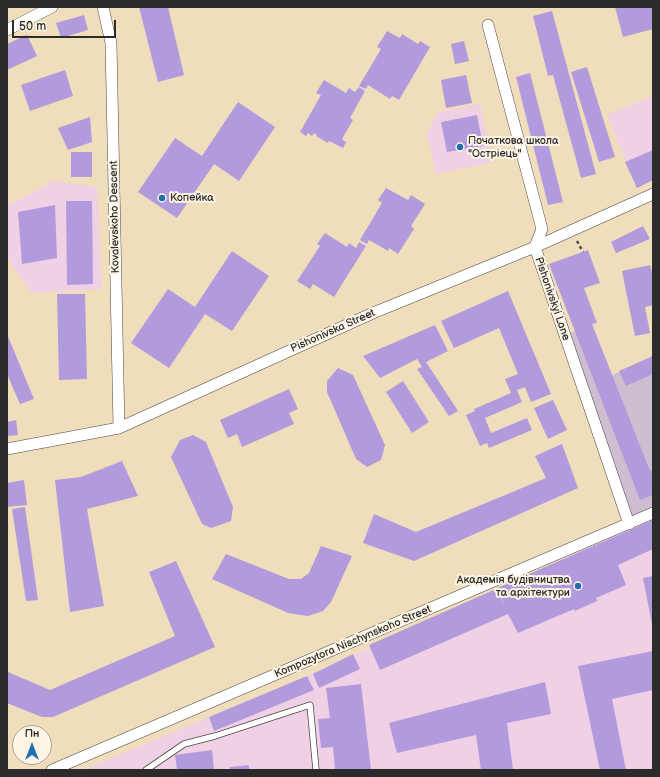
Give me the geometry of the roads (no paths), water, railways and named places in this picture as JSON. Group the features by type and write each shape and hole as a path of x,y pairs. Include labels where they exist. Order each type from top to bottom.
{"street":[{"path":"7,30 52,7"},
{"name":"Kovalevskoho Descent","path":"103,7 111,43 120,428"},
{"name":"Pishonivskyi Lane","path":"488,25 542,229 534,247 629,524"},
{"name":"Pishonivska Street","path":"7,449 120,428 373,312 534,247 653,194"},
{"name":"Kompozytora Nischynskoho Street","path":"52,770 653,514"}],"lane":[{"path":"146,770 184,744 216,736 310,704 316,770"}],"place":[{"name":"Початкова школа \"Остріець\"","path":"460,147"},
{"name":"Копейка","path":"162,198"},
{"name":"Академія будівництва та архітектури","path":"578,586"}]}
